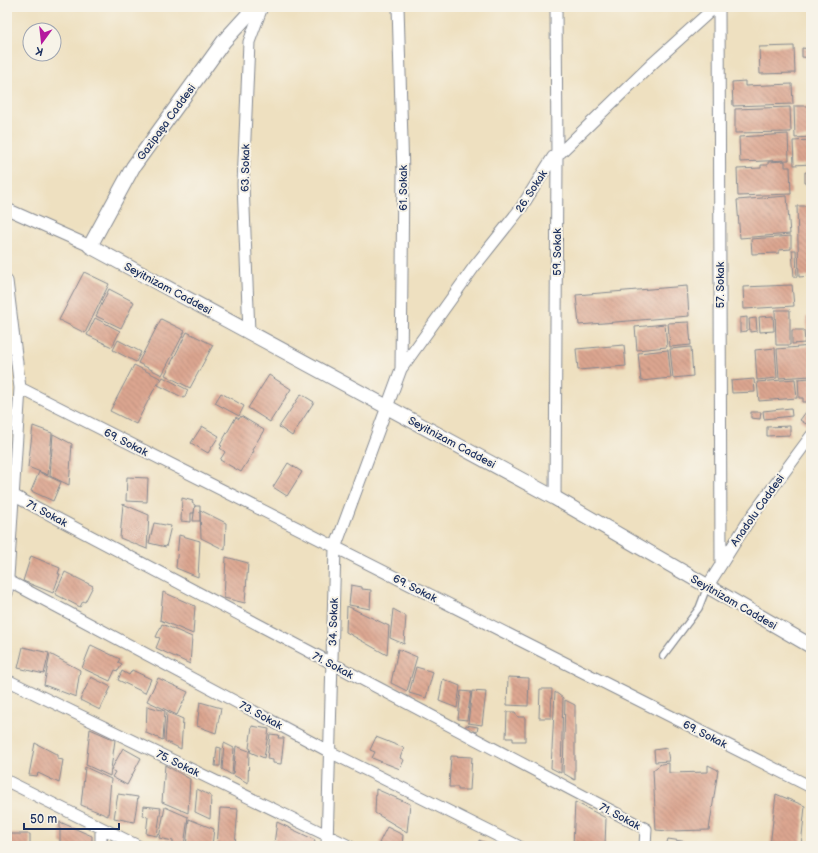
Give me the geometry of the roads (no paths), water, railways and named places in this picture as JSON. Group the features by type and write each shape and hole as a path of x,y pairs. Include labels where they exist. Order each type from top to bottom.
{"street":[{"name":"Gazipaşa Caddesi","path":"90,246 133,167 224,41 255,7"},
{"name":"63. Sokak","path":"249,332 243,184 249,42 262,7"},
{"name":"61. Sokak","path":"398,7 403,174 401,369"},
{"name":"59. Sokak","path":"555,498 557,156 556,7"},
{"name":"26. Sokak","path":"386,406 401,369 474,267 521,208 553,157 557,156 715,7"},
{"name":"57. Sokak","path":"719,7 721,563"},
{"path":"7,209 90,246"},
{"name":"Seyitnizam Caddesi","path":"90,246 555,498 811,646"},
{"path":"7,281 20,388 11,494 7,593"},
{"name":"69. Sokak","path":"20,388 811,787"},
{"name":"34. Sokak","path":"328,841 335,548 386,406"},
{"name":"Anadolu Caddesi","path":"707,587 751,517 811,436"},
{"name":"71. Sokak","path":"11,494 332,665 646,829 645,846"},
{"name":"73. Sokak","path":"7,580 330,752 518,846"},
{"name":"75. Sokak","path":"7,680 328,841 349,846"},
{"path":"7,781 138,846"},
{"path":"101,828 101,846"}],"lane":[{"path":"663,656 699,608 707,587"}]}
